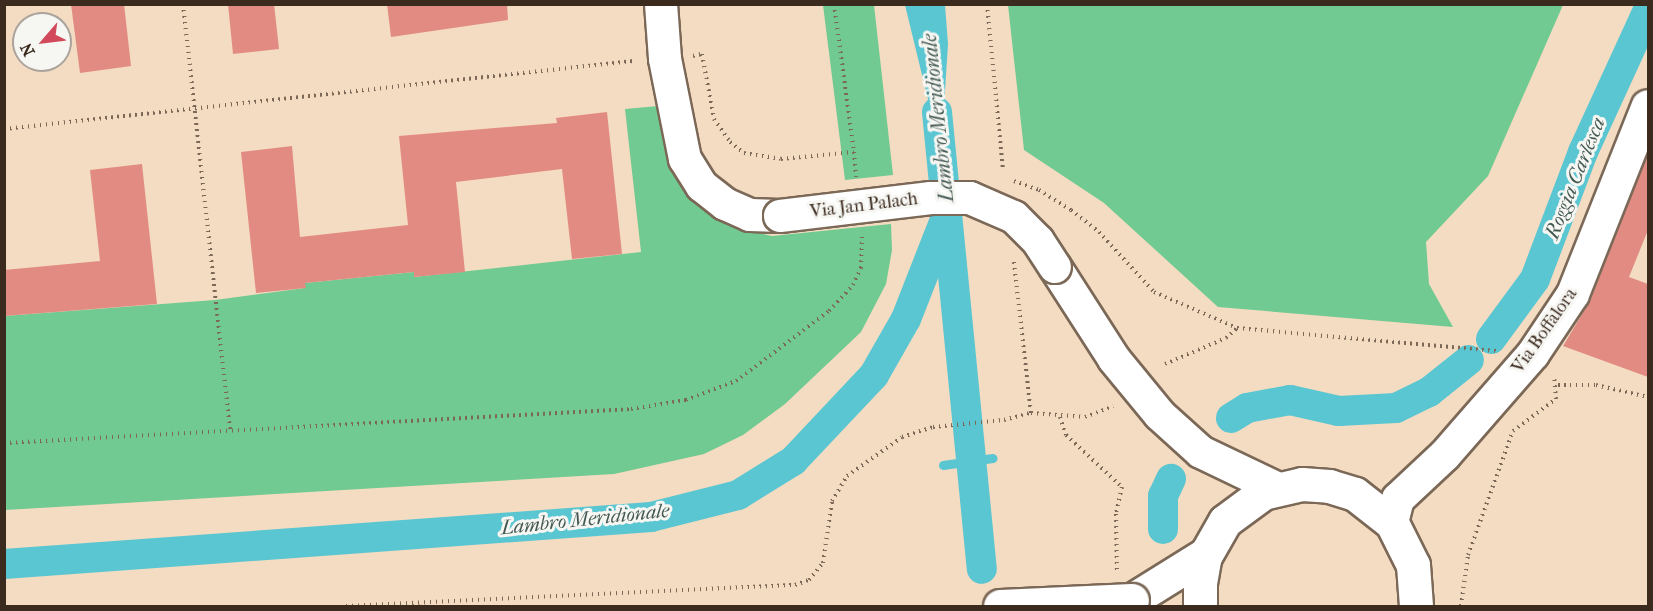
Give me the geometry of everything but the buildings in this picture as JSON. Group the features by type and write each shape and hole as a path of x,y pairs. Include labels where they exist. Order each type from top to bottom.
{"street":[{"name":"Via Jan Palach","path":"661,4 665,59 685,159 702,186 724,204 750,215 780,216 932,198 970,198 1014,217 1038,241 1114,359 1160,415 1201,452 1276,488"},
{"name":"Via Boffalora","path":"1392,523 1393,506 1403,493 1453,447 1533,354 1573,294 1648,106"},
{"path":"1200,606 1200,583 1206,554 1217,532 1235,512 1276,488 1309,484 1342,489 1366,501 1392,523 1413,565 1416,606"},
{"path":"1000,606 1142,603 1206,554"}],"path":[{"path":"183,4 230,429"},
{"path":"834,4 856,177"},
{"path":"987,4 1003,170"},
{"path":"686,57 702,54 714,119 730,142 744,153 781,159 854,152"},
{"path":"4,129 633,61"},
{"path":"1011,180 1039,190 1071,210 1099,232 1154,292 1237,328 1533,354 1553,374 1558,386 1556,399 1513,431 1468,555 1461,606"},
{"path":"4,443 631,409 686,400 736,381 792,341 843,298 861,268 862,224"},
{"path":"1014,255 1031,412"},
{"path":"1165,364 1226,338 1237,328"},
{"path":"1558,386 1596,385 1648,397"},
{"path":"346,606 795,585 809,580 823,563 832,501 847,476 902,437 933,428 1004,420 1031,412 1060,417 1085,417 1113,406"},
{"path":"1060,417 1066,435 1122,488 1116,514 1117,572"}],"green space":[{"path":"1008,4 1563,5 1488,176 1426,242 1429,284 1453,327 1218,307 1104,203 1024,150"},
{"path":"823,5 874,5 893,175 845,180"},
{"path":"658,106 665,151 679,181 705,207 733,227 772,236 891,224 892,250 886,284 861,332 785,404 743,435 704,454 614,474 5,510 4,316 215,300 305,288 305,283 414,272 414,277 641,252 625,109"}],"water":[{"path":"905,5 945,5 948,44 941,153"}],"waterway":[{"name":"Roggia Carlesca","path":"1491,339 1535,279 1583,152 1648,10"},
{"path":"937,112 982,569"},
{"name":"Lambro Meridionale","path":"4,564 651,517 738,495 793,461 874,375 906,319 948,212"},
{"name":"Roggia Carlesca","path":"1231,418 1247,408 1290,400 1339,411 1396,408 1429,392 1469,360"},
{"path":"943,465 993,458"},
{"name":"Roggia Carlesca","path":"1163,529 1163,496 1171,479"}]}
